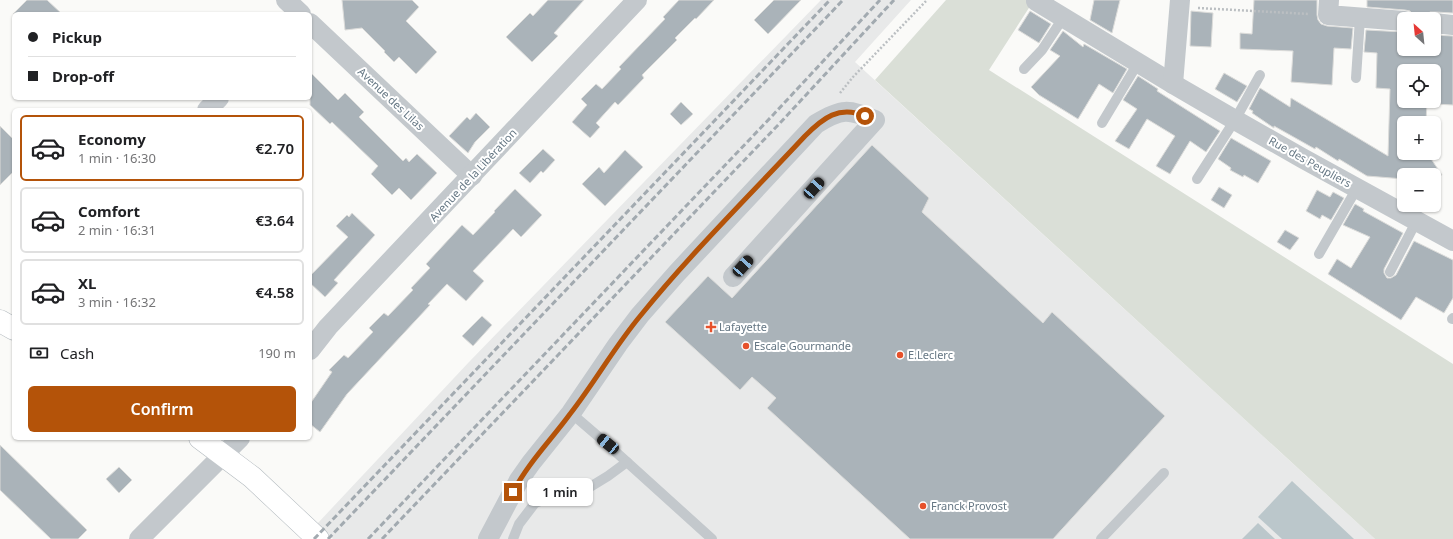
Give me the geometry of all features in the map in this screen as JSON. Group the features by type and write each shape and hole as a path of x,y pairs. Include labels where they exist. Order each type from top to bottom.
{"street":[{"name":"Avenue de la Libération","path":"312,347 328,327 637,0"},
{"name":"Rue des Peupliers","path":"1036,1 1172,84 1235,120 1357,188 1452,237"},
{"path":"1172,84 1179,4"},
{"path":"1328,8 1360,18 1397,21"},
{"name":"Avenue des Lilas","path":"312,22 472,176"},
{"path":"1441,24 1453,25"},
{"path":"209,108 217,100"},
{"path":"488,539 519,480 531,462 571,414 618,344 672,278 816,124 828,116 842,112 855,112 875,120 733,277"},
{"path":"203,440 252,477 318,539"},
{"path":"139,539 238,440"}],"lane":[{"path":"1024,69 1042,50 1063,18"},
{"path":"1356,78 1360,18"},
{"path":"1102,123 1138,63"},
{"path":"1197,179 1235,120 1260,75"},
{"path":"1319,254 1357,188"},
{"path":"1390,272 1417,220"},
{"path":"571,414 608,444 712,539"},
{"path":"513,539 519,524 535,503 558,494 590,487 627,462"},
{"path":"1101,539 1164,473"}],"path":[{"path":"842,112 840,93 853,77 927,0"},
{"path":"1179,4 1328,8"}],"shaded area":[{"path":"821,0 911,0 855,62 1375,539 333,539 317,524 469,362"},
{"path":"946,0 1034,0 989,70 1453,364 1453,539 1375,539 875,80"},
{"path":"1292,481 1354,539 1282,539 1258,517"},
{"path":"1258,523 1275,539 1242,539"}],"building":[{"path":"27,0 47,0 60,12 15,12"},
{"path":"342,0 412,0 419,7 406,21 437,52 416,74 399,57 394,62 362,28 345,30"},
{"path":"548,0 584,0 554,33 558,36 532,62 506,37 530,13 533,16"},
{"path":"679,0 714,0 675,38 677,40 642,75 644,78 618,105 615,102 596,123 600,127 590,138 572,122 587,105 581,99 596,84 602,89 621,69 619,67 665,19 663,17"},
{"path":"774,0 801,0 768,34 754,20"},
{"path":"1094,0 1120,0 1112,33 1090,20"},
{"path":"1254,0 1317,0 1317,15 1321,24 1327,26 1353,28 1351,49 1334,48 1332,85 1291,82 1293,51 1240,49 1240,33 1252,34"},
{"path":"1367,0 1453,0 1453,13 1411,12 1405,10 1367,7"},
{"path":"1030,11 1051,24 1039,43 1018,30"},
{"path":"1191,11 1213,13 1211,47 1190,46"},
{"path":"1366,30 1397,32 1397,56 1441,56 1441,35 1453,36 1453,105 1441,104 1441,64 1397,64 1397,108 1427,108 1426,116 1397,116 1397,160 1432,160 1437,168 1397,168 1397,178 1367,176 1339,159 1338,161 1316,147 1315,149 1274,126 1274,128 1252,113 1253,111 1249,109 1260,88 1290,107 1291,98 1388,156 1390,89 1376,88 1377,53 1364,52"},
{"path":"1063,31 1083,47 1084,44 1127,69 1113,93 1099,84 1078,119 1039,95 1031,87 1060,56 1050,50"},
{"path":"1224,73 1247,86 1237,102 1215,89"},
{"path":"312,74 338,100 345,93 364,112 359,117 403,161 406,158 409,162 417,154 437,173 411,200 399,188 392,195 371,174 378,166 332,122 330,124 310,105 310,100 312,100"},
{"path":"1138,76 1158,89 1157,91 1220,131 1206,152 1190,141 1170,174 1156,166 1175,136 1147,119 1129,149 1115,141 1137,109 1123,100"},
{"path":"681,102 693,114 681,125 670,114"},
{"path":"476,113 490,127 475,142 468,153 449,136 467,117 470,120"},
{"path":"0,126 12,138 12,173 0,185"},
{"path":"1231,138 1271,161 1258,183 1244,175 1243,177 1230,170 1231,168 1218,159"},
{"name":"E.Leclerc","path":"872,145 929,198 922,212 1043,323 1052,312 1165,416 1053,539 910,539 767,408 776,398 752,377 740,390 665,322 708,276 732,298"},
{"path":"543,149 555,160 543,173 541,171 530,183 519,173"},
{"path":"625,150 643,167 605,206 582,184 599,167 604,173"},
{"path":"1219,187 1232,195 1224,208 1211,200"},
{"path":"515,189 542,215 521,237 513,229 473,271 484,281 466,301 447,284 428,304 430,305 347,394 320,432 312,426 312,401 332,372 329,370 344,355 348,358 373,332 369,328 384,313 388,316 413,290 411,288 430,268 426,264 462,225 473,235 495,212 494,211"},
{"path":"1317,190 1330,197 1333,192 1344,198 1331,220 1322,215 1320,219 1306,211"},
{"path":"1355,204 1364,209 1363,211 1403,233 1384,269 1384,273 1387,278 1391,278 1396,275 1414,241 1453,260 1453,298 1444,313 1416,297 1401,320 1328,274 1337,259 1351,268 1370,237 1343,225"},
{"path":"352,213 375,235 334,280 338,283 325,297 312,285 312,274 348,237 336,226 347,215 349,217"},
{"path":"1285,230 1299,238 1290,250 1277,242"},
{"path":"482,316 492,325 473,346 462,336"},
{"path":"0,445 87,530 78,539 51,539 0,490"},
{"path":"119,467 132,480 119,493 106,479"}],"railway":[{"path":"314,539 830,0"},
{"path":"328,539 843,0"},
{"path":"368,539 773,115 880,0"},
{"path":"382,539 780,123 894,0"}],"place":[{"name":"Lafayette","path":"711,327"},
{"name":"Escale Gourmande","path":"746,346"},
{"name":"E.Leclerc","path":"900,355"},
{"name":"Franck Provost","path":"923,506"}],"route":[{"path":"513,492 531,462 571,414 618,344 640,315 677,273 816,124 828,116 842,112 855,112 865,116"}]}
